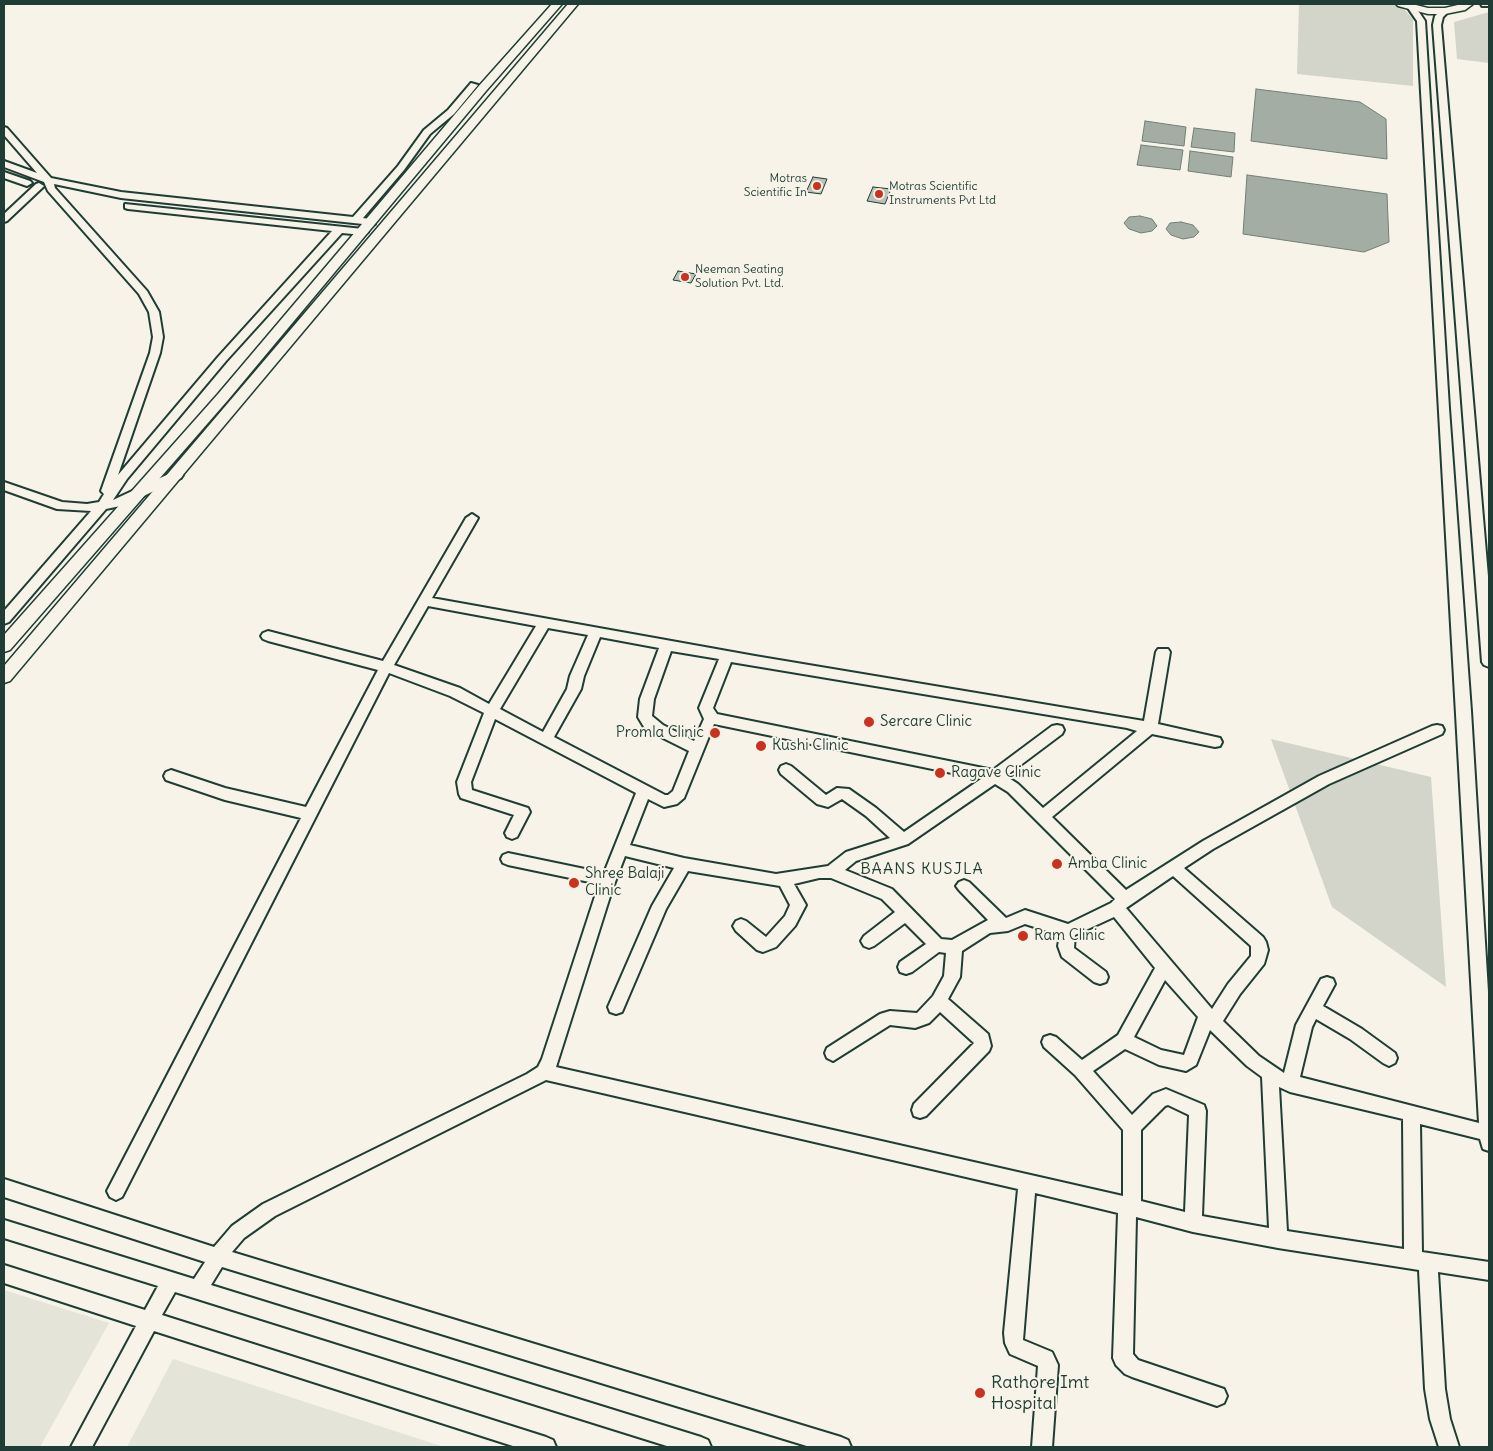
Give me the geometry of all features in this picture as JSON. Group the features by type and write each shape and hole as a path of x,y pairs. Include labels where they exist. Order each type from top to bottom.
{"main road":[{"path":"4,646 180,446 367,227 478,87 556,4"},
{"path":"4,677 574,4"},
{"path":"1401,4 1412,8 1445,11 1462,8 1468,4"},
{"path":"478,87 500,91"},
{"path":"180,446 197,449"}],"street":[{"path":"1468,4 1474,4"},
{"path":"727,656 706,708 707,714 712,719 994,776 1013,788 1120,903 1164,967 1210,1019 1270,1074 1290,1084 1411,1114 1489,1138 1486,1052 1442,408 1421,21 1412,8"},
{"path":"1445,11 1439,16 1437,25 1489,662"},
{"path":"355,220 401,168 427,132 478,87"},
{"path":"4,130 46,185 143,293 154,312 158,337 155,353 114,465 102,506"},
{"path":"4,164 46,185 140,198 355,220 367,227"},
{"path":"4,175 128,206 339,230 367,227"},
{"path":"4,219 46,185"},
{"path":"4,619 102,506 123,476 222,360 339,230"},
{"path":"4,486 62,506 80,508 121,502 177,474"},
{"path":"116,1191 386,667 472,518"},
{"path":"425,601 667,646 1150,728 1215,742"},
{"path":"512,833 523,812 466,794 464,782 491,712 544,623"},
{"path":"545,740 556,725 574,689 577,676 595,632"},
{"path":"268,636 386,667 455,692 664,801 675,799 679,794 706,727 712,719"},
{"path":"667,646 648,699 645,717 648,723 698,749"},
{"path":"1042,817 1150,728 1163,652"},
{"path":"831,872 850,856 903,840 965,798 1057,730"},
{"path":"620,849 684,864 784,880 819,872 831,872 887,894 937,945 954,948 987,927 1028,917 1068,931 1088,923 1208,846 1324,780 1437,730"},
{"path":"786,770 822,800 828,801 837,794 844,793 871,812 903,840"},
{"path":"170,776 225,794 311,814"},
{"path":"198,1289 218,1257 238,1232 269,1210 534,1079 544,1072 550,1061 608,880 644,792"},
{"path":"508,859 608,880"},
{"path":"616,1007 660,906 684,864"},
{"path":"1124,1040 1159,1057 1186,1063 1190,1060 1210,1019 1258,959 1260,950 1258,942 1174,868"},
{"path":"741,926 763,945 771,942 790,921 798,905 784,880"},
{"path":"964,886 1002,924"},
{"path":"868,941 906,913"},
{"path":"1068,931 1066,946 1068,952 1100,977"},
{"path":"906,967 937,945"},
{"path":"833,1053 886,1019 920,1020 939,1001 952,977 954,948"},
{"path":"1081,1070 1124,1040 1164,967"},
{"path":"1290,1084 1304,1025 1327,984"},
{"path":"920,1110 983,1046 982,1039 939,1001"},
{"path":"1314,1009 1356,1034 1389,1058"},
{"path":"1050,1042 1081,1070 1132,1128"},
{"path":"544,1072 1129,1206 1193,1223 1278,1239 1489,1271"},
{"path":"1270,1074 1278,1239"},
{"path":"1193,1223 1198,1111 1170,1098 1162,1098 1132,1128 1122,1358 1132,1367 1142,1371 1218,1396"},
{"path":"1411,1114 1421,1260 1435,1389 1440,1418 1449,1447"},
{"path":"1027,1183 1012,1333 1014,1343 1018,1347 1037,1354 1045,1359 1048,1365 1042,1447"},
{"path":"4,1188 218,1257 841,1447"},
{"path":"4,1229 701,1447"},
{"path":"4,1274 546,1447"},
{"path":"81,1447 171,1280"}],"shaded area":[{"path":"1299,4 1394,4 1405,10 1413,19 1413,86 1297,74"},
{"path":"1489,12 1489,63 1457,59 1454,22"},
{"path":"1256,89 1360,102 1386,119 1387,159 1251,141"},
{"path":"1145,121 1186,127 1184,146 1142,141"},
{"path":"1194,128 1235,133 1234,152 1191,147"},
{"path":"1141,145 1183,150 1180,170 1137,165"},
{"path":"1190,151 1233,157 1231,177 1188,171"},
{"path":"1247,175 1387,194 1389,242 1364,252 1243,234"},
{"path":"1140,216 1152,219 1157,226 1152,231 1141,233 1129,229 1124,223 1129,217"},
{"path":"1181,222 1193,225 1199,232 1194,237 1183,239 1171,235 1166,229 1170,223"},
{"path":"1271,739 1431,777 1446,987 1332,907"},
{"path":"4,1290 109,1323 40,1447 4,1447"},
{"path":"173,1359 444,1447 127,1447"}],"building":[{"name":"Motras Scientific In","path":"813,177 827,179 821,194 806,192"},
{"name":"Motras Scientific Instruments Pvt Ltd","path":"873,187 891,189 885,204 867,201"},
{"name":"Neeman Seating Solution Pvt. Ltd.","path":"678,271 696,274 691,283 673,280"}],"place":[{"name":"Motras Scientific In","path":"817,186"},
{"name":"Motras Scientific Instruments Pvt Ltd","path":"879,194"},
{"name":"Neeman Seating Solution Pvt. Ltd.","path":"685,277"},
{"name":"Sercare Clinic","path":"869,722"},
{"name":"Promla Clinic","path":"715,733"},
{"name":"Kushi Clinic","path":"761,746"},
{"name":"Ragave Clinic","path":"940,773"},
{"name":"Amba Clinic","path":"1057,864"},
{"name":"Shree Balaji Clinic","path":"574,883"},
{"name":"Ram Clinic","path":"1023,936"},
{"name":"Rathore Imt Hospital","path":"980,1393"}],"district":[{"name":"BAANS KUSJLA","path":"922,869"}]}
